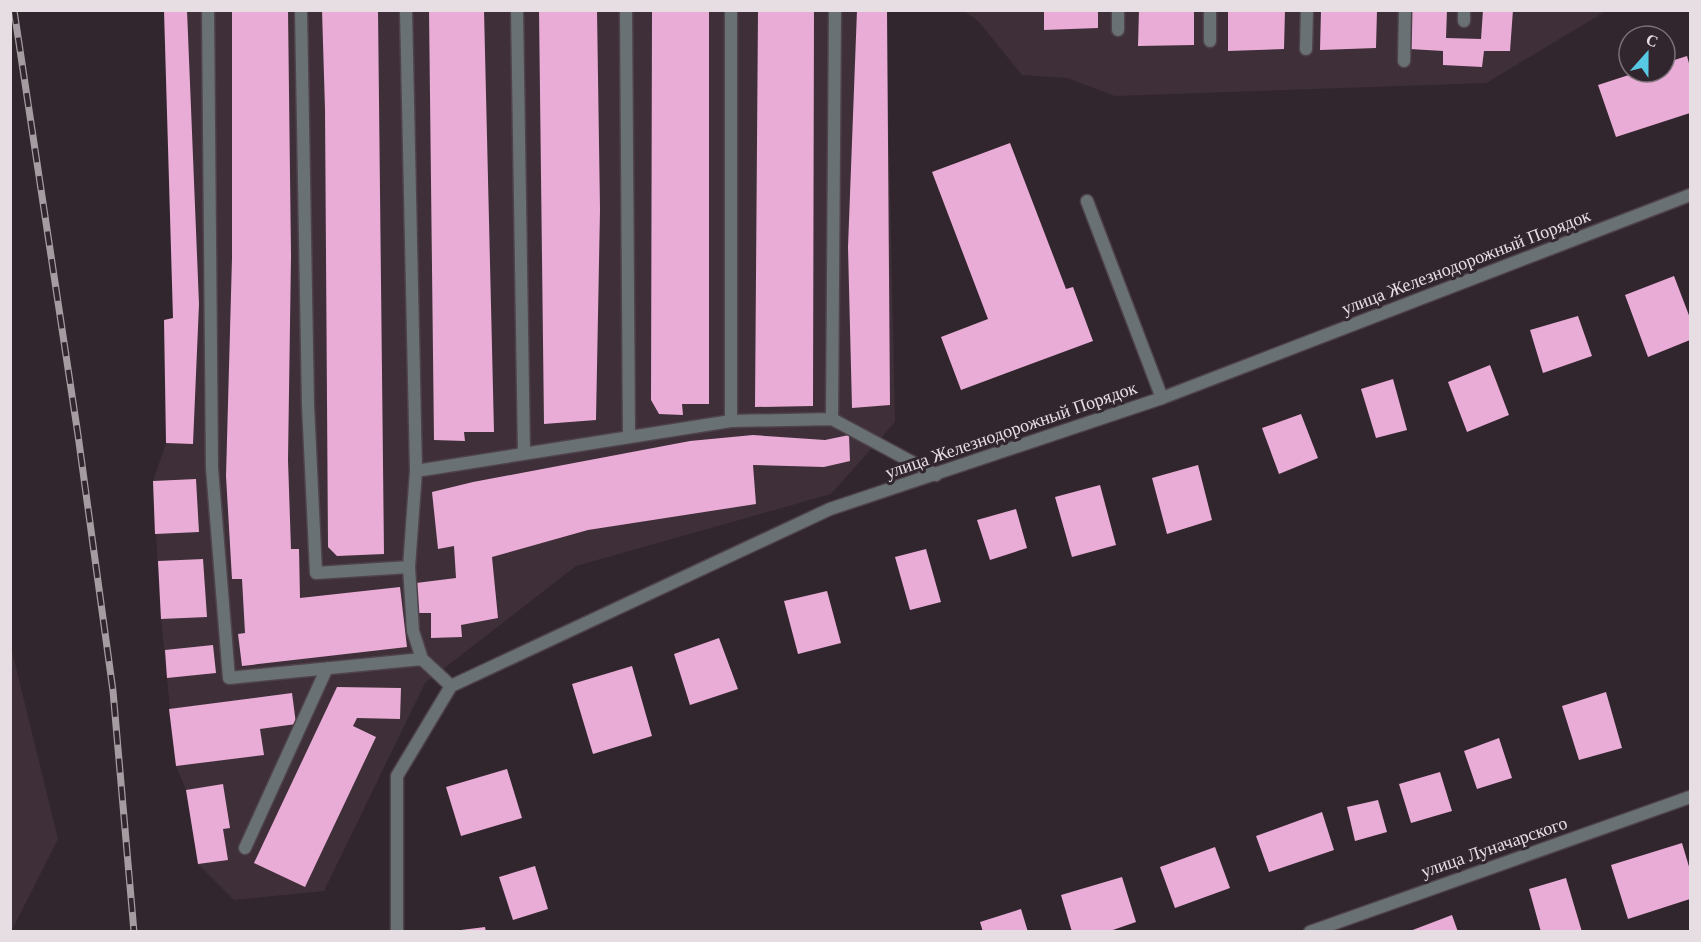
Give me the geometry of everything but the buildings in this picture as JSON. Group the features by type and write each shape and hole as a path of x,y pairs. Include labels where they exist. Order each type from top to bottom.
{"street":[{"path":"208,10 212,468 229,678 422,659"},
{"path":"301,10 308,405 316,573 409,567"},
{"path":"397,932 397,776 451,686 422,659 413,631 409,567 416,471 406,10"},
{"path":"516,10 524,454"},
{"path":"626,10 629,436"},
{"path":"731,10 731,421"},
{"path":"832,419 835,10"},
{"path":"1118,10 1118,30"},
{"path":"1210,10 1210,41"},
{"path":"1306,49 1307,10"},
{"path":"1404,61 1405,10"},
{"name":"улица Железнодорожный Порядок","path":"451,686 830,509 1162,398 1690,195"},
{"path":"1087,201 1162,398"},
{"path":"416,471 731,421 832,419 936,475"},
{"path":"245,848 327,668"},
{"name":"улица Луначарского","path":"1310,932 1690,797"}],"shaded area":[{"path":"164,11 886,11 895,422 831,494 576,566 425,683 324,891 234,900 198,864 186,790 176,766 161,619 153,481 168,438 164,320 173,318"},
{"path":"964,11 1606,11 1486,83 1115,96 1067,78 1022,75 978,21"},
{"path":"10,643 58,839 11,932 10,931"}],"railway":[{"path":"14,10 78,435 113,691 134,932"}]}
